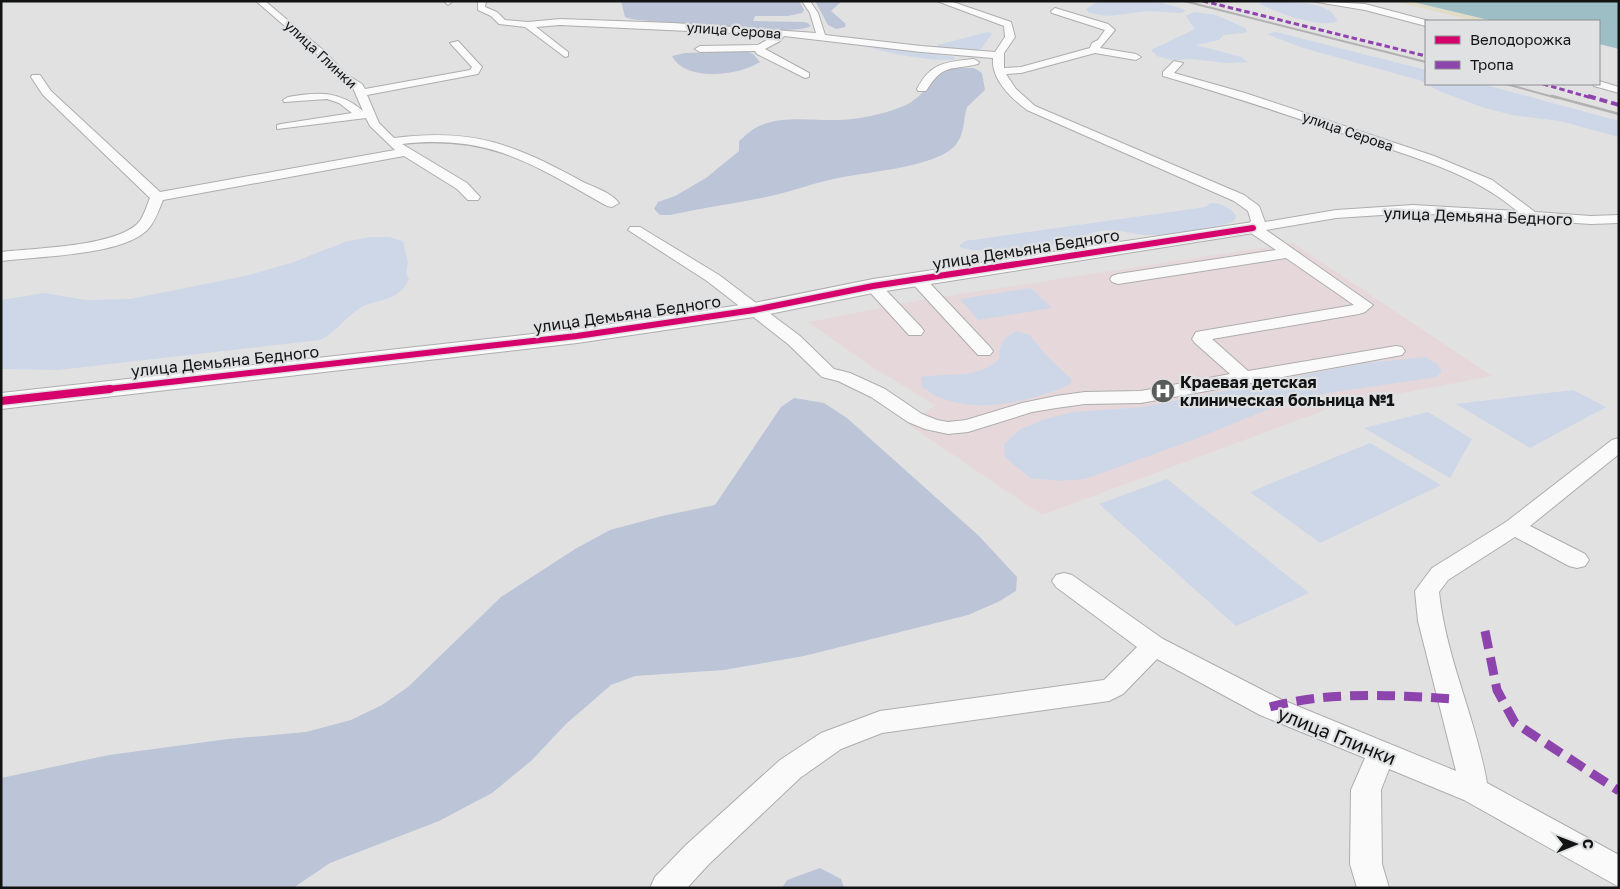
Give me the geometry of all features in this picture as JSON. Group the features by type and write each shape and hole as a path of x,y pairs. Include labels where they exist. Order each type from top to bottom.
{"street":[{"name":"улица Демьяна Бедного","path":"1,401 577,336 754,310 873,286 1253,228"}],"lane":[{"name":"улица Глинки","path":"260,1 320,52 342,76 358,86 362,93 365,115 391,142 462,186 473,197"},
{"name":"улица Серова","path":"482,1 481,8 494,14 502,22 528,25 560,22 631,23 821,36 921,49 999,62"},
{"path":"806,1 814,13 821,36"},
{"path":"940,1 1008,24 1010,37 999,62"},
{"path":"1315,1 1365,6 1425,22"},
{"path":"1055,11 1105,26 1110,30 1101,42 1095,45 1095,50"},
{"path":"528,25 565,54"},
{"path":"700,49 760,48 782,33"},
{"path":"362,93 474,72 477,66 455,43"},
{"path":"760,48 760,52 766,57 796,69 805,75"},
{"path":"922,89 928,76 943,66 999,62 1021,70 1095,50 1136,57"},
{"path":"999,62 1016,95 1031,108 1197,178 1239,198 1254,209 1258,221 1253,228 1365,305 1358,309 1202,336 1201,339 1244,377"},
{"name":"улица Серова","path":"1178,63 1168,74 1241,95 1430,159 1487,183 1532,217"},
{"path":"36,77 47,93 157,197"},
{"path":"1600,85 1619,90"},
{"path":"288,100 336,96 365,115"},
{"path":"281,127 365,115"},
{"path":"391,142 448,138 488,144 516,153 612,203"},
{"path":"157,197 247,179 406,152"},
{"path":"1,257 90,247 115,241 133,234 144,225 157,197"},
{"name":"улица Демьяна Бедного","path":"1253,228 1336,214 1413,209 1591,220 1619,219"},
{"path":"635,230 713,278 794,340 828,373 844,377 878,393 916,418 932,425 948,428 968,426 1029,407 1056,402 1085,398 1141,397 1396,351"},
{"path":"1118,279 1288,253"},
{"path":"917,280 984,351"},
{"path":"873,286 915,331"},
{"path":"1474,791 1468,755 1430,621 1427,592 1440,574 1514,526 1619,444"},
{"path":"1514,526 1577,560"},
{"name":"улица Глинки","path":"1064,581 1154,646 1270,707 1474,791 1551,832 1619,872"},
{"path":"666,888 698,855 790,769 831,741 880,722 1109,690 1154,646"},
{"path":"1373,888 1366,864 1366,790 1381,753"}],"shaded area":[{"path":"621,1 799,1 804,10 802,13 788,16 755,16 753,21 803,22 811,26 800,29 754,29 631,19 625,17"},
{"path":"815,1 842,1 831,11 846,24 845,27 836,29 828,25"},
{"path":"1099,1 1156,1 1186,10 1182,13 1149,11 1108,16 1089,13 1086,9"},
{"path":"1264,1 1299,2 1325,8 1338,21 1330,23 1310,22 1277,12 1259,4"},
{"path":"1409,1 1619,1 1619,49 1600,44 1600,20 1489,20"},
{"path":"1194,12 1216,15 1245,28 1247,31 1245,33 1223,35 1219,40 1196,45 1241,57 1247,62 1227,63 1191,59 1172,60 1157,56 1151,50 1195,29 1186,16"},
{"path":"988,32 992,33 991,35 982,48 977,50 937,48 937,45"},
{"path":"1276,32 1425,70 1425,83 1419,80 1303,48 1267,34"},
{"path":"862,45 955,57 955,59 947,60 908,56"},
{"path":"744,51 753,54 760,62 739,71 713,74 688,70 672,56 685,53"},
{"path":"955,68 974,68 982,73 985,90 967,107 960,139 948,151 936,158 902,167 830,180 775,195 670,215 660,215 654,209 658,202 675,196 706,178 739,151 739,141 757,127 779,120 841,120 871,116 889,111 910,103 939,75"},
{"path":"1428,85 1486,85 1619,121 1619,137 1560,121 1512,115 1482,107"},
{"path":"1210,203 1221,205 1231,210 1236,216 1234,221 1205,229 1166,234 1148,235 1107,230 1089,234 1071,242 1031,248 978,250 959,246 965,241 1206,207"},
{"path":"370,237 389,237 403,241 408,263 406,271 409,280 398,293 392,297 360,308 320,340 58,370 1,369 1,300 44,293 86,300 130,299 245,276 291,263 345,242"},
{"name":"Краевая детская клиническая больница №1","path":"1293,243 1492,376 1336,406 1042,515 909,425 935,405 872,367 808,322 922,300"},
{"path":"1031,288 1052,308 978,320 960,299"},
{"path":"1017,331 1030,335 1045,354 1071,379 1071,384 1035,397 995,405 956,403 938,397 922,387 921,377 972,373 991,366 999,359 1001,346 1005,339"},
{"path":"1426,357 1436,363 1442,371 1437,377 1328,393 1281,404 1193,440 1085,479 1059,481 1030,478 1005,457 1004,444 1019,430 1045,419 1073,412 1143,407 1365,363"},
{"path":"1573,390 1606,407 1530,448 1456,404"},
{"path":"794,398 824,403 847,418 979,536 1017,577 1016,591 998,602 968,615 804,656 724,670 635,676 611,685 566,724 531,761 492,793 439,821 330,863 293,888 1,888 1,778 109,755 228,739 306,732 351,720 382,705 408,687 501,597 575,549 610,530 662,516 715,505 781,407"},
{"path":"1428,412 1472,439 1450,478 1364,428"},
{"path":"1370,443 1441,485 1320,543 1250,492"},
{"path":"1167,479 1309,593 1236,626 1099,504"},
{"path":"820,868 841,879 844,888 782,888 787,880"}],"sand":[{"path":"1393,1 1409,1 1489,20 1470,20"}],"railway":[{"path":"1184,1 1425,62"},
{"path":"1510,85 1557,98"},
{"path":"1552,96 1619,114"}],"marked path":[{"path":"1203,1 1425,56"},
{"path":"1547,85 1619,105"},
{"path":"1485,631 1497,690 1515,723 1619,791"},
{"path":"1270,707 1313,698 1336,696 1385,695 1453,699"}],"cycle path":[{"path":"1,401 577,336 754,310 873,286 1253,228"}],"place":[{"name":"Краевая детская клиническая больница №1","path":"1163,391"}]}
